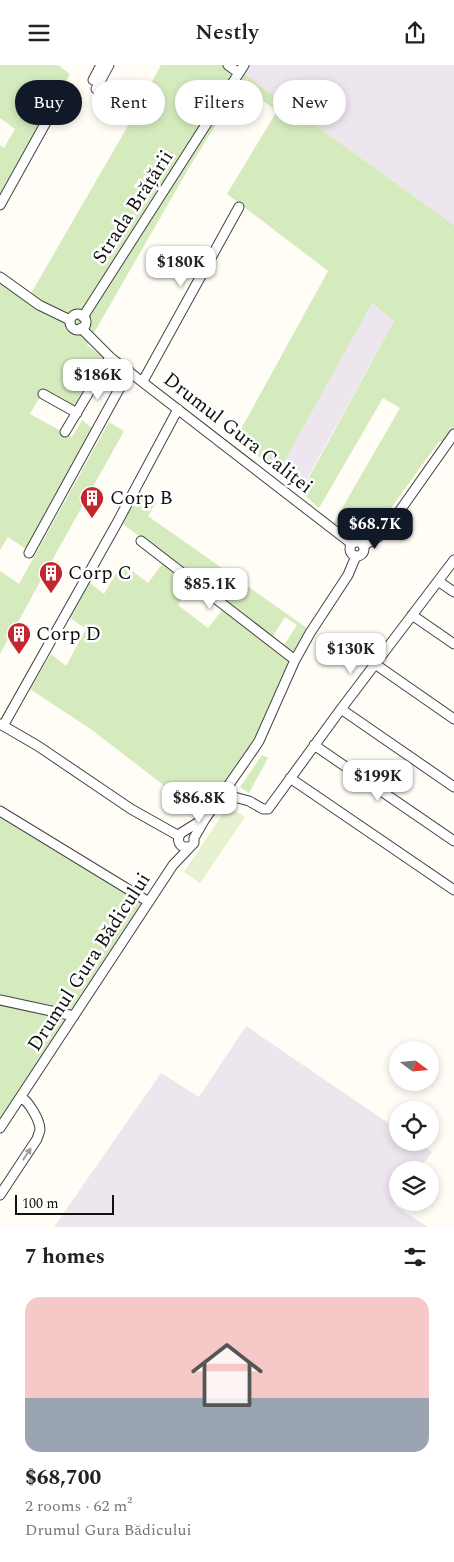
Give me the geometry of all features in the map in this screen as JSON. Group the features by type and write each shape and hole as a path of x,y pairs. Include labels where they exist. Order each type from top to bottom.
{"street":[{"path":"101,65 94,85 109,65"},
{"path":"228,65 239,73"},
{"name":"Strada Brățării","path":"83,317 244,65"},
{"path":"0,205 44,125"},
{"path":"143,381 239,207"},
{"path":"0,277 39,305 70,320 73,327 78,329 85,324 80,314 75,315 70,320"},
{"name":"Drumul Gura Caliței","path":"81,328 110,357 352,544"},
{"path":"65,432 110,357"},
{"path":"29,553 129,371"},
{"path":"43,394 77,413"},
{"path":"178,409 117,523 1,725 38,747 131,809 181,837"},
{"path":"363,546 378,537 389,526 454,434"},
{"path":"140,541 295,660"},
{"path":"356,556 350,550 352,544 358,542 363,546"},
{"path":"181,837 182,846 188,847 194,843 194,838 205,819 259,741 295,660 313,627 348,575 356,556 364,550 363,546"},
{"path":"222,794 249,801 266,810 454,560"},
{"path":"438,581 454,592"},
{"path":"412,615 454,644"},
{"path":"375,664 454,719"},
{"path":"341,709 454,787"},
{"path":"314,745 454,841"},
{"path":"290,778 454,890"},
{"path":"0,811 148,902"},
{"path":"173,865 181,837 205,819"},
{"path":"181,837 191,833 194,838"},
{"name":"Drumul Gura Bădicului","path":"0,1128 148,902 173,865 188,847"},
{"path":"0,1000 74,1016"},
{"path":"0,1195 37,1139 40,1131 38,1121 26,1100 21,1097"}],"shaded area":[{"path":"248,65 454,65 454,225 315,125 346,125 346,80 273,80 273,95 263,87 263,80 253,80 243,73"},
{"path":"371,302 394,321 302,488 279,471"},
{"path":"246,1026 389,1124 389,1151 432,1152 426,1161 389,1161 389,1211 403,1211 428,1227 54,1227 161,1073 199,1097"}],"green space":[{"path":"0,65 58,65 70,74 67,80 15,80 15,125 41,125 0,199 0,145 4,148 15,129 0,118"},
{"path":"161,65 223,65 234,73 243,73 253,80 175,80 175,125 216,125 190,166 87,345 106,359 76,410 43,391 30,414 72,437 82,420 92,428 26,549 8,537 0,550 0,281 26,302 128,125 165,125 165,80 153,80"},
{"path":"263,87 273,95 273,108 263,101"},
{"path":"273,118 273,125 315,125 454,225 454,428 448,438 438,443 380,523 368,532 352,533 333,524 400,408 383,398 319,508 301,492 394,321 372,303 279,471 235,440 328,271 227,194"},
{"path":"109,422 124,431 0,654 0,571 19,584"},
{"path":"139,491 156,502 148,516 307,628 293,652 282,648 297,625 285,617 271,639 122,523"},
{"path":"122,563 148,583 163,563 193,585 178,605 208,628 223,609 289,660 255,737 211,801 197,811 92,730 30,689 51,654 66,666 86,629 69,617 89,582 104,594"},
{"path":"262,755 268,758 249,793 240,787"},
{"path":"228,806 245,817 200,883 184,872"},
{"path":"0,808 144,903 0,1120"}],"place":[{"name":"Corp B","path":"92,519"},
{"name":"Corp C","path":"51,594"},
{"name":"Corp D","path":"19,655"}]}
